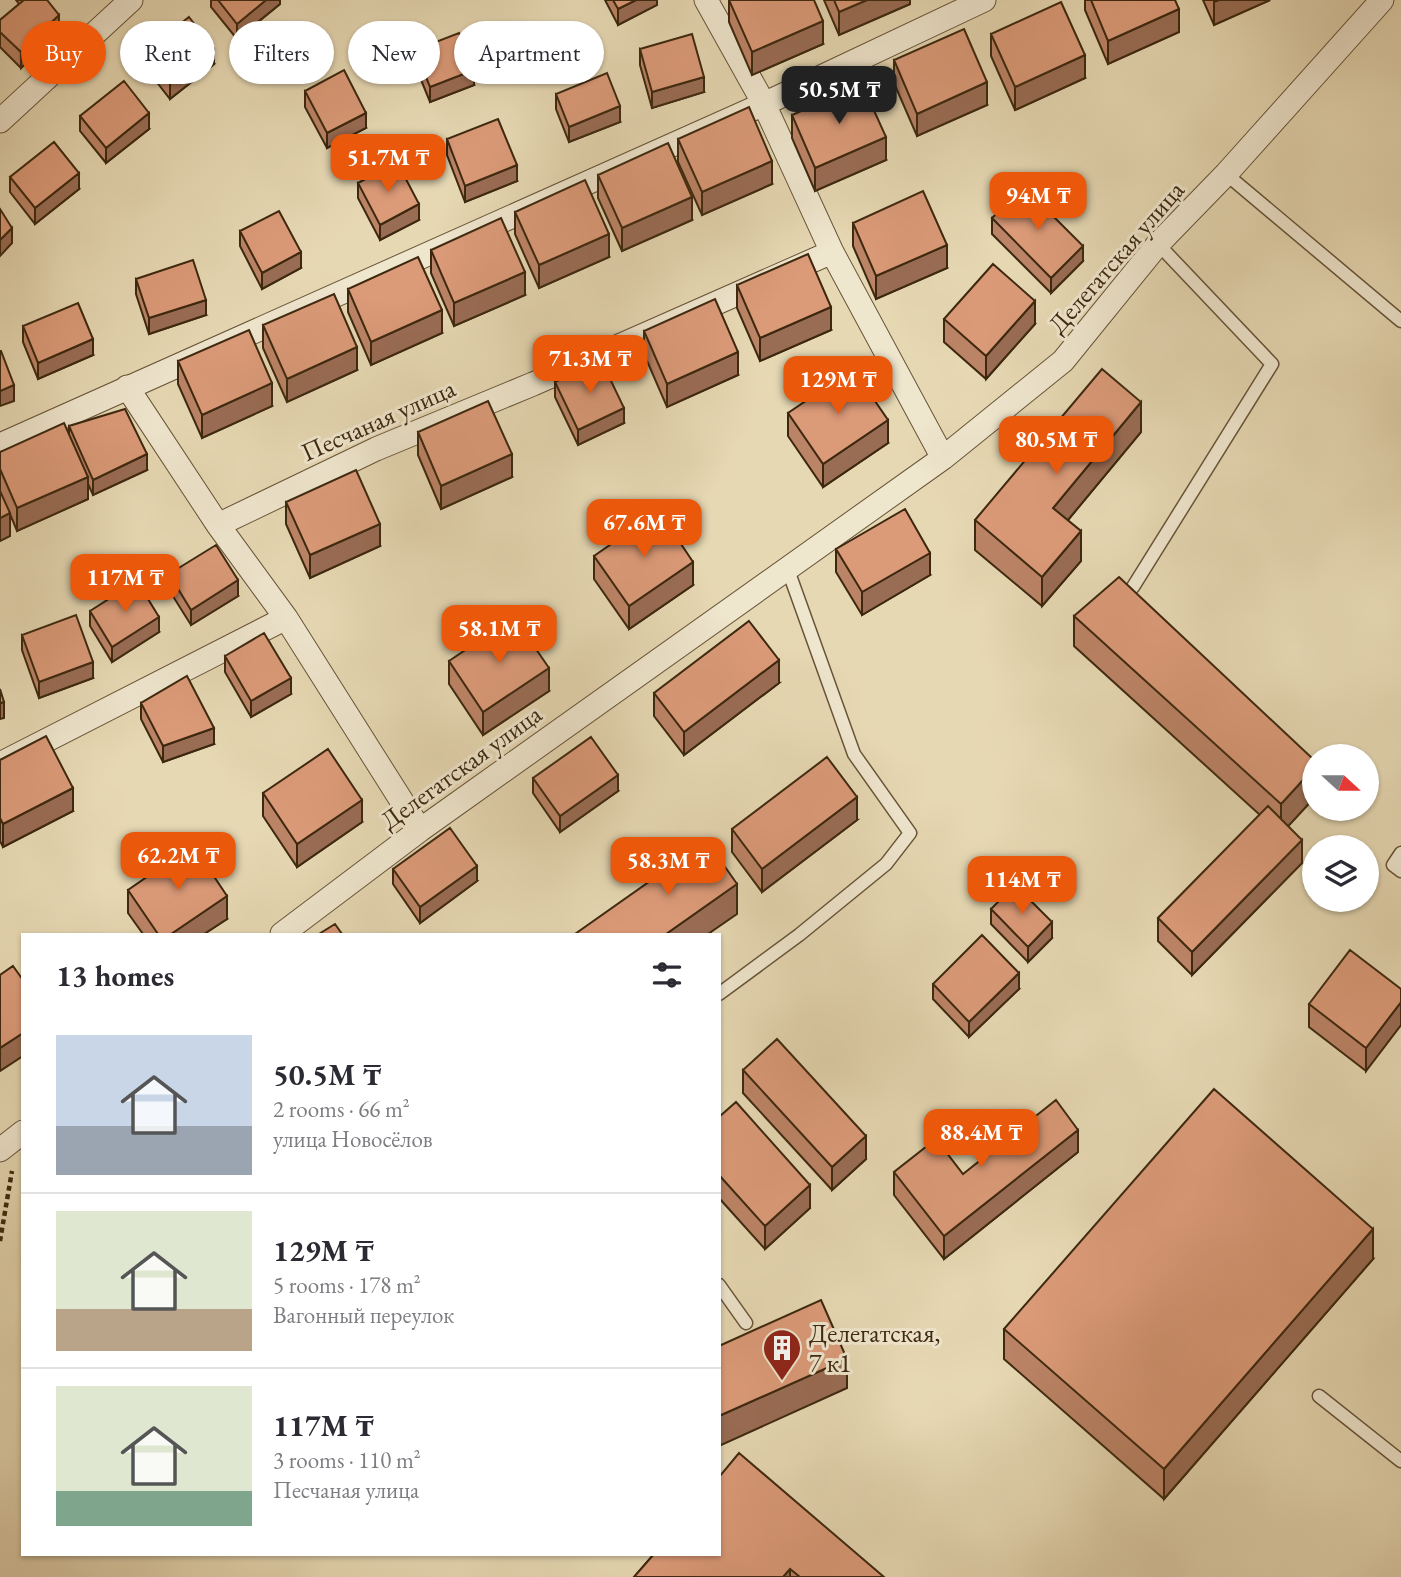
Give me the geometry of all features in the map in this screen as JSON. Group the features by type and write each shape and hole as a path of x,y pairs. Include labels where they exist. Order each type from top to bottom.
{"street":[{"path":"0,121 131,0"},
{"path":"706,0 764,104 832,252 943,458"},
{"path":"0,445 764,104 984,0"},
{"name":"Делегатская улица","path":"283,933 420,830 943,458 1063,360 1158,244 1226,174 1382,0"},
{"name":"Песчаная улица","path":"219,525 376,449 533,384 832,252"},
{"path":"128,387 219,525 286,618 420,830"},
{"path":"0,764 286,618"}],"lane":[{"path":"1226,174 1401,321"},
{"path":"1133,587 1272,364 1158,244"},
{"path":"721,992 886,864 910,833 854,754 788,570"},
{"path":"1401,853 1393,865 1401,871"},
{"path":"721,1288 746,1323"},
{"path":"1319,1396 1401,1461"}],"path":[{"path":"0,1241 13,1139"}],"building":[{"path":"24,0 47,0 59,15 53,21 21,21 21,52 0,32 0,20"},
{"path":"218,0 266,0 241,21 235,21"},
{"path":"613,0 636,0 618,9"},
{"path":"729,0 814,0 823,21 752,52"},
{"path":"834,0 867,0 839,12"},
{"path":"1091,0 1175,0 1179,9 1108,41"},
{"path":"1061,2 1085,55 1015,87 991,34"},
{"path":"964,29 987,82 917,114 894,60"},
{"path":"692,34 704,77 652,92 640,49"},
{"path":"454,35 454,78 440,83 440,40"},
{"path":"344,70 348,84 351,84 366,113 327,133 305,91 318,84 334,84 334,75"},
{"path":"607,73 620,106 569,127 556,94 580,84 604,84 604,74"},
{"path":"120,84 126,84 149,113 106,148 80,116"},
{"path":"862,84 886,137 815,168 792,115"},
{"path":"749,107 772,161 702,192 678,139"},
{"path":"498,119 517,165 465,186 447,139"},
{"path":"54,142 79,173 35,208 10,177"},
{"path":"668,143 692,197 622,228 598,175"},
{"path":"397,162 419,204 380,225 358,183"},
{"path":"585,180 609,234 539,265 515,212"},
{"path":"1024,187 1083,246 1051,278 992,218"},
{"path":"923,191 947,245 876,276 853,223"},
{"path":"0,209 12,228 0,240"},
{"path":"279,211 301,252 262,273 240,231"},
{"path":"501,218 525,272 454,303 431,250"},
{"path":"808,254 831,307 760,338 737,285"},
{"path":"418,257 442,310 371,342 348,289"},
{"path":"193,260 206,300 149,318 136,279"},
{"path":"993,264 1035,301 986,356 944,319"},
{"path":"334,294 357,347 287,379 263,325"},
{"path":"715,299 738,352 667,384 644,331"},
{"path":"78,303 93,339 38,363 23,326"},
{"path":"249,330 272,383 202,415 178,361"},
{"path":"0,351 14,385 0,391"},
{"path":"601,360 624,408 578,430 555,382"},
{"path":"853,369 888,420 823,464 788,413"},
{"path":"1102,369 1141,402 1053,508 1081,531 1042,577 975,520"},
{"path":"488,401 512,454 441,486 418,432"},
{"path":"125,409 147,454 93,480 69,426"},
{"path":"64,423 88,477 17,508 0,469 0,452"},
{"path":"356,470 380,524 310,555 286,502"},
{"path":"0,491 10,513 0,518"},
{"path":"905,509 930,553 862,592 836,549"},
{"path":"659,511 693,562 629,606 594,556"},
{"path":"216,545 238,580 191,610 169,574"},
{"path":"1119,577 1302,749 1302,781 1281,804 1074,616"},
{"path":"137,581 159,617 112,647 90,611"},
{"path":"76,615 93,662 39,682 22,635"},
{"path":"514,617 549,668 483,712 449,661"},
{"path":"749,621 779,660 684,732 654,693"},
{"path":"264,633 291,678 251,701 225,656"},
{"path":"187,676 214,728 163,746 141,703"},
{"path":"46,736 73,788 3,824 0,818 0,760"},
{"path":"591,737 618,775 560,816 533,778"},
{"path":"328,749 362,800 297,844 263,793"},
{"path":"827,757 857,797 762,869 732,829"},
{"path":"1268,806 1302,840 1192,952 1158,918"},
{"path":"450,828 477,866 420,907 393,869"},
{"path":"707,841 737,884 667,933 576,933"},
{"path":"193,845 227,896 172,933 157,933 128,890"},
{"path":"1015,885 1052,922 1028,947 991,909"},
{"path":"335,924 341,933 321,933"},
{"path":"982,935 1019,973 969,1022 933,984"},
{"path":"1350,950 1401,989 1401,1002 1366,1048 1309,1004"},
{"path":"13,966 21,977 21,1034 0,1048 0,975"},
{"path":"777,1039 866,1136 832,1167 743,1070"},
{"path":"1214,1089 1373,1229 1164,1469 1004,1329"},
{"path":"1056,1100 1078,1130 944,1236 894,1172 936,1139 963,1174"},
{"path":"736,1102 810,1185 765,1226 721,1177 721,1115"},
{"path":"821,1300 847,1359 721,1415 721,1345"},
{"path":"739,1453 884,1577 800,1577 790,1569 783,1577 634,1577 652,1556 721,1556 721,1475"}],"place":[{"name":"Делегатская, 7 к1","path":"782,1382"}]}
